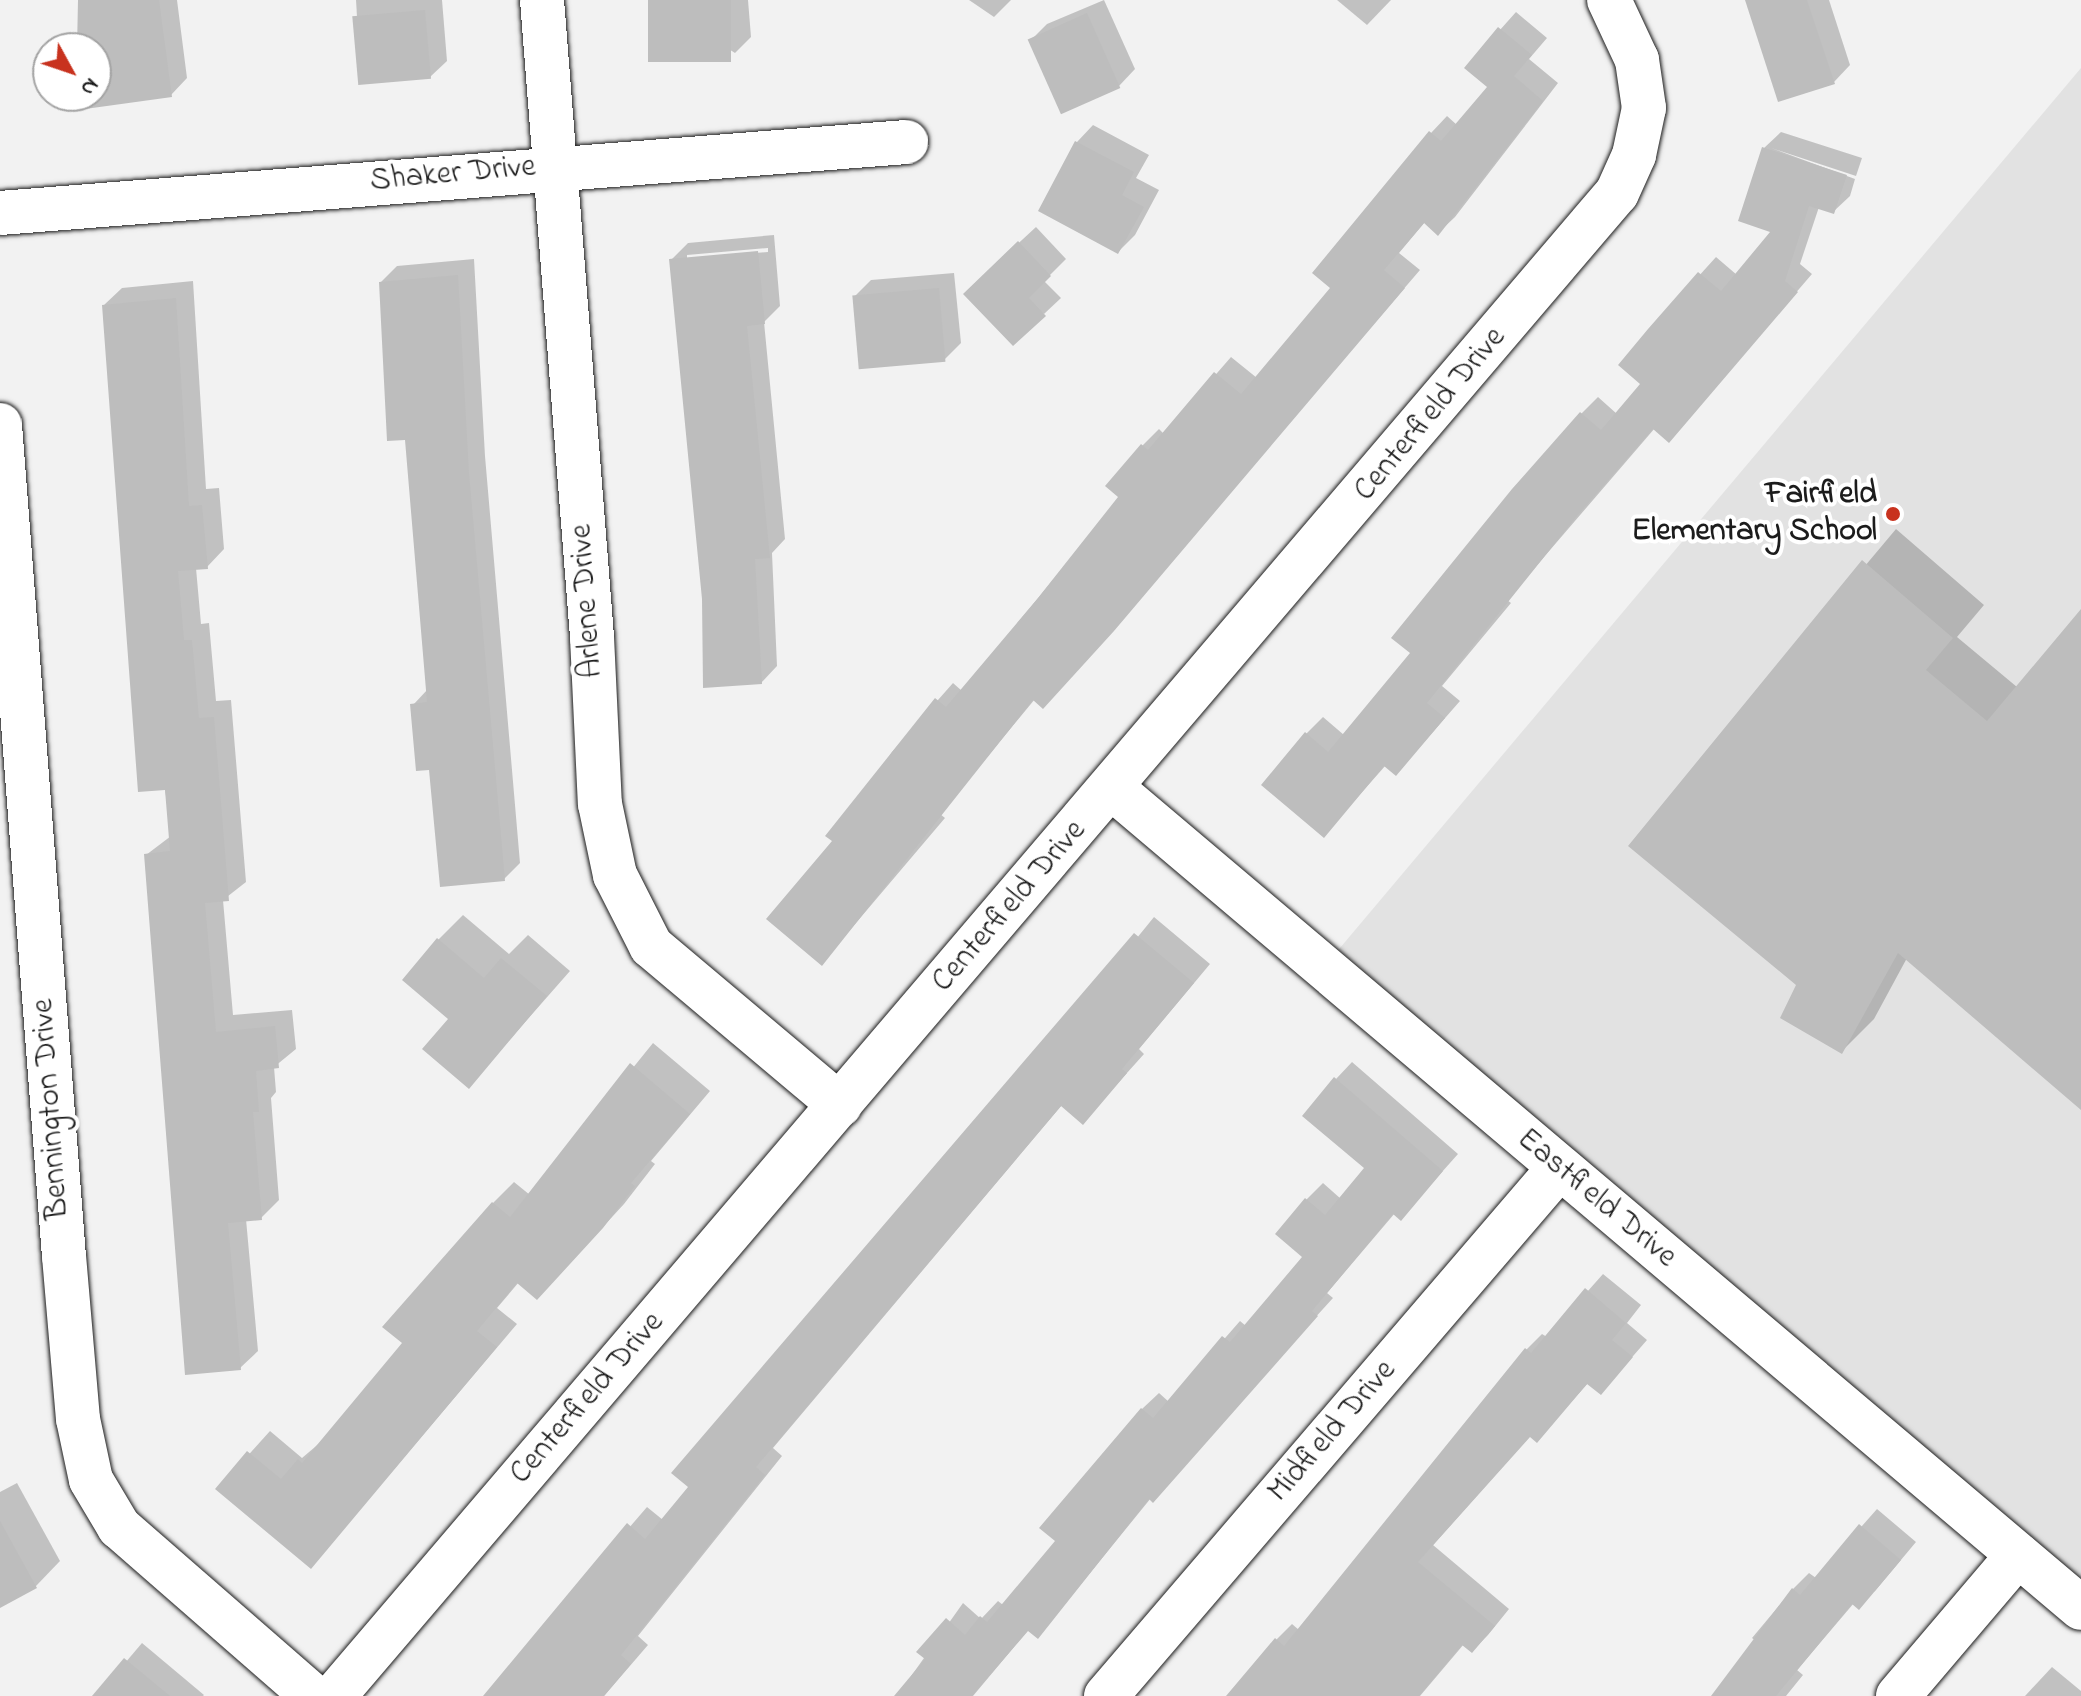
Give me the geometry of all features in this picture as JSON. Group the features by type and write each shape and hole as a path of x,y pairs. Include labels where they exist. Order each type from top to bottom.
{"street":[{"name":"Arlene Drive","path":"542,0 600,804 615,875 651,946 840,1105"},
{"name":"Centerfield Drive","path":"334,1696 1617,193 1634,155 1643,96 1637,60 1609,0"},
{"name":"Shaker Drive","path":"0,213 556,167 906,142"},
{"name":"Bennington Drive","path":"0,425 78,1419 91,1480 119,1527 313,1696"},
{"name":"Eastfield Drive","path":"1112,788 2081,1608"},
{"name":"Midfield Drive","path":"1106,1696 1559,1168"},
{"path":"1898,1696 2018,1555"}],"shaded area":[{"name":"Fairfield Elementary School","path":"2081,68 2081,1594 1329,961"}],"building":[{"path":"78,0 159,0 172,97 112,105 112,32 77,32"},
{"path":"648,0 731,0 731,62 648,62"},
{"path":"1745,0 1807,0 1835,84 1778,102"},
{"path":"425,10 431,79 358,85 352,16"},
{"path":"1087,13 1120,88 1061,114 1028,39"},
{"path":"1498,27 1532,55 1514,76 1543,101 1438,236 1424,223 1384,270 1405,288 1114,631 1043,709 1033,700 822,966 766,919 832,841 825,836 935,698 946,707 1038,598 1118,497 1105,486 1141,444 1148,450 1214,372 1241,394 1330,288 1312,273 1429,131 1441,141 1487,87 1464,68"},
{"path":"1075,141 1134,172 1122,195 1144,207 1118,254 1038,211"},
{"path":"1762,147 1847,175 1834,214 1809,206 1785,281 1798,292 1669,443 1653,429 1577,516 1427,703 1445,718 1396,776 1384,766 1324,838 1261,785 1305,732 1328,752 1410,653 1391,638 1512,489 1580,412 1601,430 1640,384 1618,365 1648,329 1698,272 1721,291 1770,232 1738,221"},
{"path":"1018,241 1051,276 1029,298 1046,316 1013,346 963,294"},
{"path":"758,251 765,324 747,326 770,558 755,559 762,684 703,688 702,599 669,259"},
{"path":"458,275 469,473 505,881 440,887 429,770 416,771 410,704 427,702 405,440 387,441 379,282"},
{"path":"939,288 945,362 859,369 852,296"},
{"path":"176,298 189,506 202,505 208,569 178,571 184,640 192,640 199,718 214,717 229,901 205,903 216,1032 275,1026 279,1068 256,1071 259,1112 253,1112 262,1220 228,1223 241,1370 185,1375 144,854 170,851 165,790 138,792 102,305"},
{"path":"1862,560 1953,638 1926,670 1987,721 2081,609 2081,1110 1898,953 1842,1054 1780,1018 1796,985 1628,846"},
{"path":"1134,933 1194,983 1122,1069 1127,1073 1083,1125 1061,1106 756,1467 765,1475 621,1655 631,1664 604,1696 483,1696 627,1523 645,1539 688,1487 671,1473"},
{"path":"437,938 484,978 501,958 547,996 469,1089 422,1049 448,1019 402,980"},
{"path":"630,1063 690,1114 631,1183 635,1186 603,1228 537,1300 517,1283 477,1331 497,1347 311,1569 215,1489 247,1451 281,1479 298,1459 302,1463 402,1343 382,1327 492,1202 510,1217"},
{"path":"1334,1077 1443,1171 1401,1221 1393,1214 1312,1311 1318,1316 1153,1503 1149,1499 1038,1639 1028,1631 972,1696 894,1696 925,1659 916,1652 946,1618 965,1635 980,1616 987,1622 1055,1541 1039,1528 1141,1408 1153,1418 1222,1336 1230,1342 1302,1257 1275,1234 1305,1198 1325,1215 1364,1168 1302,1116"},
{"path":"1585,1288 1626,1323 1612,1340 1633,1357 1601,1395 1587,1384 1537,1443 1530,1437 1418,1562 1495,1626 1472,1653 1462,1645 1419,1696 1226,1696 1275,1638 1284,1646 1525,1348 1531,1353"},
{"path":"0,1521 37,1588 0,1608"},
{"path":"1859,1524 1901,1560 1859,1610 1852,1604 1776,1696 1711,1696 1792,1588 1800,1595"},
{"path":"124,1658 170,1696 92,1696"}],"place":[{"name":"Fairfield Elementary School","path":"1893,514"}]}
